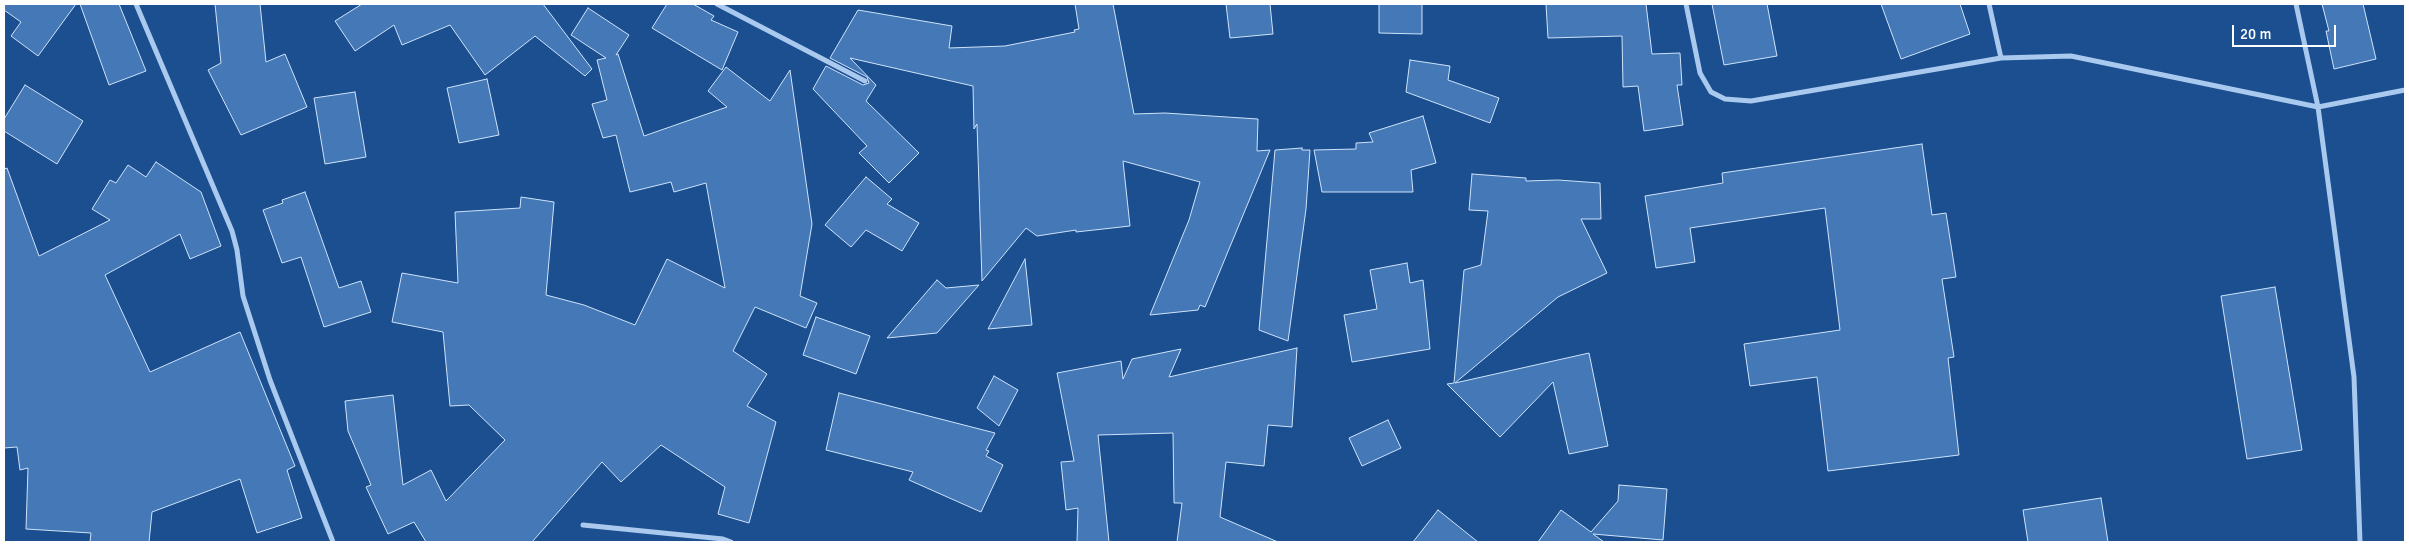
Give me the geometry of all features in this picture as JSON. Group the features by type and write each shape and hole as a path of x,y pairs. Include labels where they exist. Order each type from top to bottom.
{"street":[{"path":"136,4 232,231 243,296 270,380 333,542"},
{"path":"717,4 865,81"},
{"path":"1686,4 1700,73 1711,92 1725,99 1751,101 2001,58 2071,56 2318,107 2363,100 2405,90"},
{"path":"1989,4 2001,58"},
{"path":"2296,4 2318,107 2354,376 2360,542"},
{"path":"583,525 723,539 731,542"}],"building":[{"path":"4,4 76,4 38,56 11,36 21,22 4,10"},
{"path":"80,4 119,4 146,71 109,85"},
{"path":"215,4 260,4 266,62 285,54 307,107 241,135 208,70 221,63"},
{"path":"362,4 543,4 592,69 585,76 535,36 485,75 450,25 402,45 394,25 355,51 335,21"},
{"path":"667,4 693,4 714,16 711,20 738,32 722,70 652,28"},
{"path":"1075,4 1113,4 1134,114 1165,113 1258,119 1257,151 1270,150 1205,307 1200,305 1198,310 1150,315 1189,220 1200,182 1123,161 1130,226 1076,232 1076,230 1037,236 1026,228 982,281 977,124 974,129 973,86 850,58 876,85 866,101 919,153 889,183 859,153 867,146 813,89 826,66 863,85 869,83 867,77 830,58 858,10 952,26 949,48 1005,46 1075,32 1074,30 1079,29"},
{"path":"1226,4 1270,4 1273,34 1230,38"},
{"path":"1379,4 1422,4 1422,34 1379,33"},
{"path":"1546,4 1646,4 1652,54 1680,53 1682,85 1677,85 1683,125 1644,131 1638,86 1623,87 1622,36 1548,38"},
{"path":"1712,4 1767,4 1777,56 1724,65"},
{"path":"1881,4 1960,4 1970,34 1901,59"},
{"path":"2322,4 2363,4 2376,59 2334,69 2326,31 2329,31"},
{"path":"588,8 629,35 616,55 618,54 644,136 727,107 708,91 726,67 770,101 790,70 812,224 800,296 817,303 806,328 755,307 733,351 767,374 747,406 776,422 749,523 718,514 725,487 661,445 621,482 602,462 532,542 426,542 414,522 388,534 366,487 371,485 348,431 345,401 393,395 403,485 431,470 446,501 505,440 469,405 450,406 443,332 392,322 402,273 458,283 455,212 520,208 521,197 554,202 546,295 584,305 635,325 667,259 725,288 706,183 674,192 671,182 630,192 616,135 603,138 592,104 607,100 597,60 606,58 571,35"},
{"path":"1410,60 1450,66 1448,80 1499,98 1490,123 1406,92"},
{"path":"487,79 499,135 459,143 447,88"},
{"path":"25,85 83,121 57,164 4,131 4,119"},
{"path":"355,92 366,157 325,164 314,98"},
{"path":"1423,116 1436,163 1411,170 1413,192 1322,192 1314,150 1356,149 1356,143 1373,142 1369,133"},
{"path":"1922,144 1932,215 1946,213 1956,277 1942,279 1954,357 1948,358 1959,455 1828,471 1817,377 1750,386 1744,344 1840,330 1825,208 1690,228 1695,262 1656,268 1645,196 1723,183 1722,173"},
{"path":"1302,148 1302,150 1310,150 1306,209 1288,341 1259,330 1275,150"},
{"path":"156,162 201,192 221,246 190,259 180,234 105,275 150,372 240,332 295,466 287,470 302,518 257,533 240,479 152,512 149,542 90,542 91,533 26,529 28,468 20,470 17,447 4,448 4,169 7,168 39,256 110,220 92,209 110,180 116,183 128,165 146,177"},
{"path":"1472,174 1526,178 1526,181 1558,180 1600,183 1601,219 1581,219 1607,273 1558,297 1455,383 1589,353 1608,446 1569,454 1553,382 1500,437 1447,384 1454,383 1464,270 1481,265 1488,211 1469,210"},
{"path":"866,177 892,199 887,204 919,223 902,251 866,230 851,247 825,225"},
{"path":"305,192 339,288 361,281 371,312 324,327 301,257 282,263 263,210 283,203 282,200"},
{"path":"1025,259 1032,325 988,329"},
{"path":"1407,263 1410,283 1423,280 1430,349 1352,362 1344,315 1377,309 1370,270"},
{"path":"937,280 946,288 979,285 937,333 887,338"},
{"path":"2275,287 2302,450 2247,459 2221,296"},
{"path":"816,317 870,336 856,374 803,355"},
{"path":"1297,348 1292,427 1268,425 1264,466 1226,462 1220,517 1278,542 1177,542 1182,503 1174,503 1173,433 1098,435 1109,542 1077,542 1078,508 1066,510 1061,462 1074,461 1057,373 1121,361 1123,379 1132,359 1181,349 1169,377"},
{"path":"994,376 1018,390 999,426 977,408"},
{"path":"839,393 995,433 986,450 989,451 986,456 1003,465 981,512 909,480 913,472 826,450"},
{"path":"1388,420 1401,448 1362,466 1349,438"},
{"path":"1619,485 1667,489 1663,540 1593,534 1604,542 1538,542 1561,510 1591,532 1618,501"},
{"path":"2101,498 2108,542 2028,542 2023,510"},
{"path":"1438,510 1478,542 1413,542"}]}
